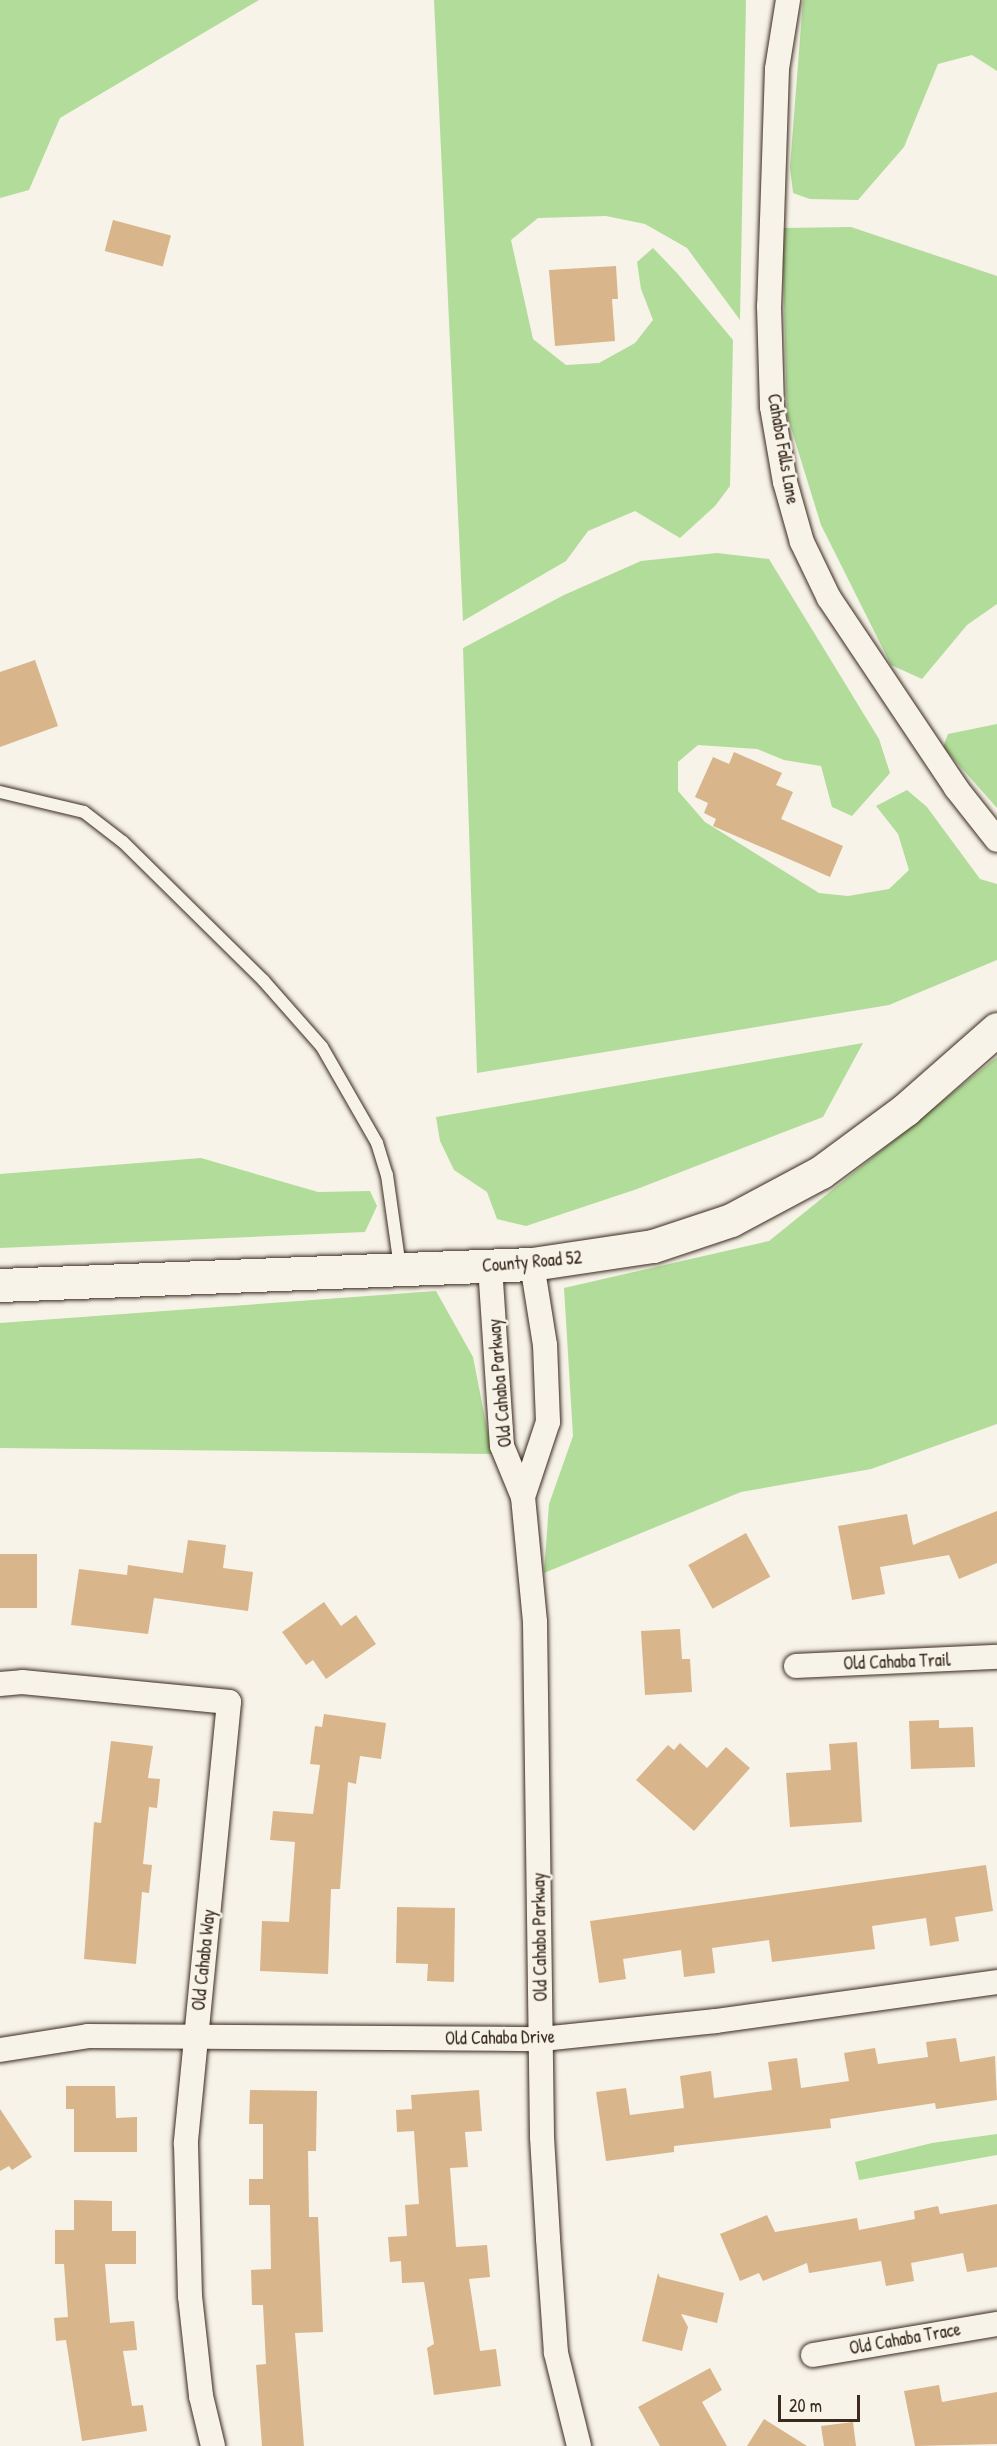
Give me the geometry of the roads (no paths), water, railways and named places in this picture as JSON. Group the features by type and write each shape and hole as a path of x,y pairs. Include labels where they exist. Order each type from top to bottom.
{"main road":[{"name":"County Road 52","path":"0,1285 401,1272 532,1264 653,1246 769,1203 821,1172 906,1109 997,1029"}],"street":[{"name":"Cahaba Falls Lane","path":"788,0 777,69 769,306 772,407 785,482 802,542 829,598 956,788 997,840"},
{"name":"Old Cahaba Parkway","path":"523,1497 548,1422 545,1345 532,1264"},
{"name":"Old Cahaba Parkway","path":"490,1266 502,1446 523,1497 535,1622 542,2137 556,2353 579,2446"},
{"name":"Old Cahaba Trail","path":"796,1666 997,1657"},
{"name":"Old Cahaba Way","path":"0,1683 22,1682 229,1702 186,2144 190,2296 201,2396 213,2446"},
{"name":"Old Cahaba Drive","path":"0,2050 88,2036 542,2039 716,2021 997,1982"},
{"name":"Old Cahaba Trace","path":"813,2355 997,2324"}],"lane":[{"path":"0,792 84,812 123,842 263,980 322,1047 376,1143 387,1174 401,1272"}]}
